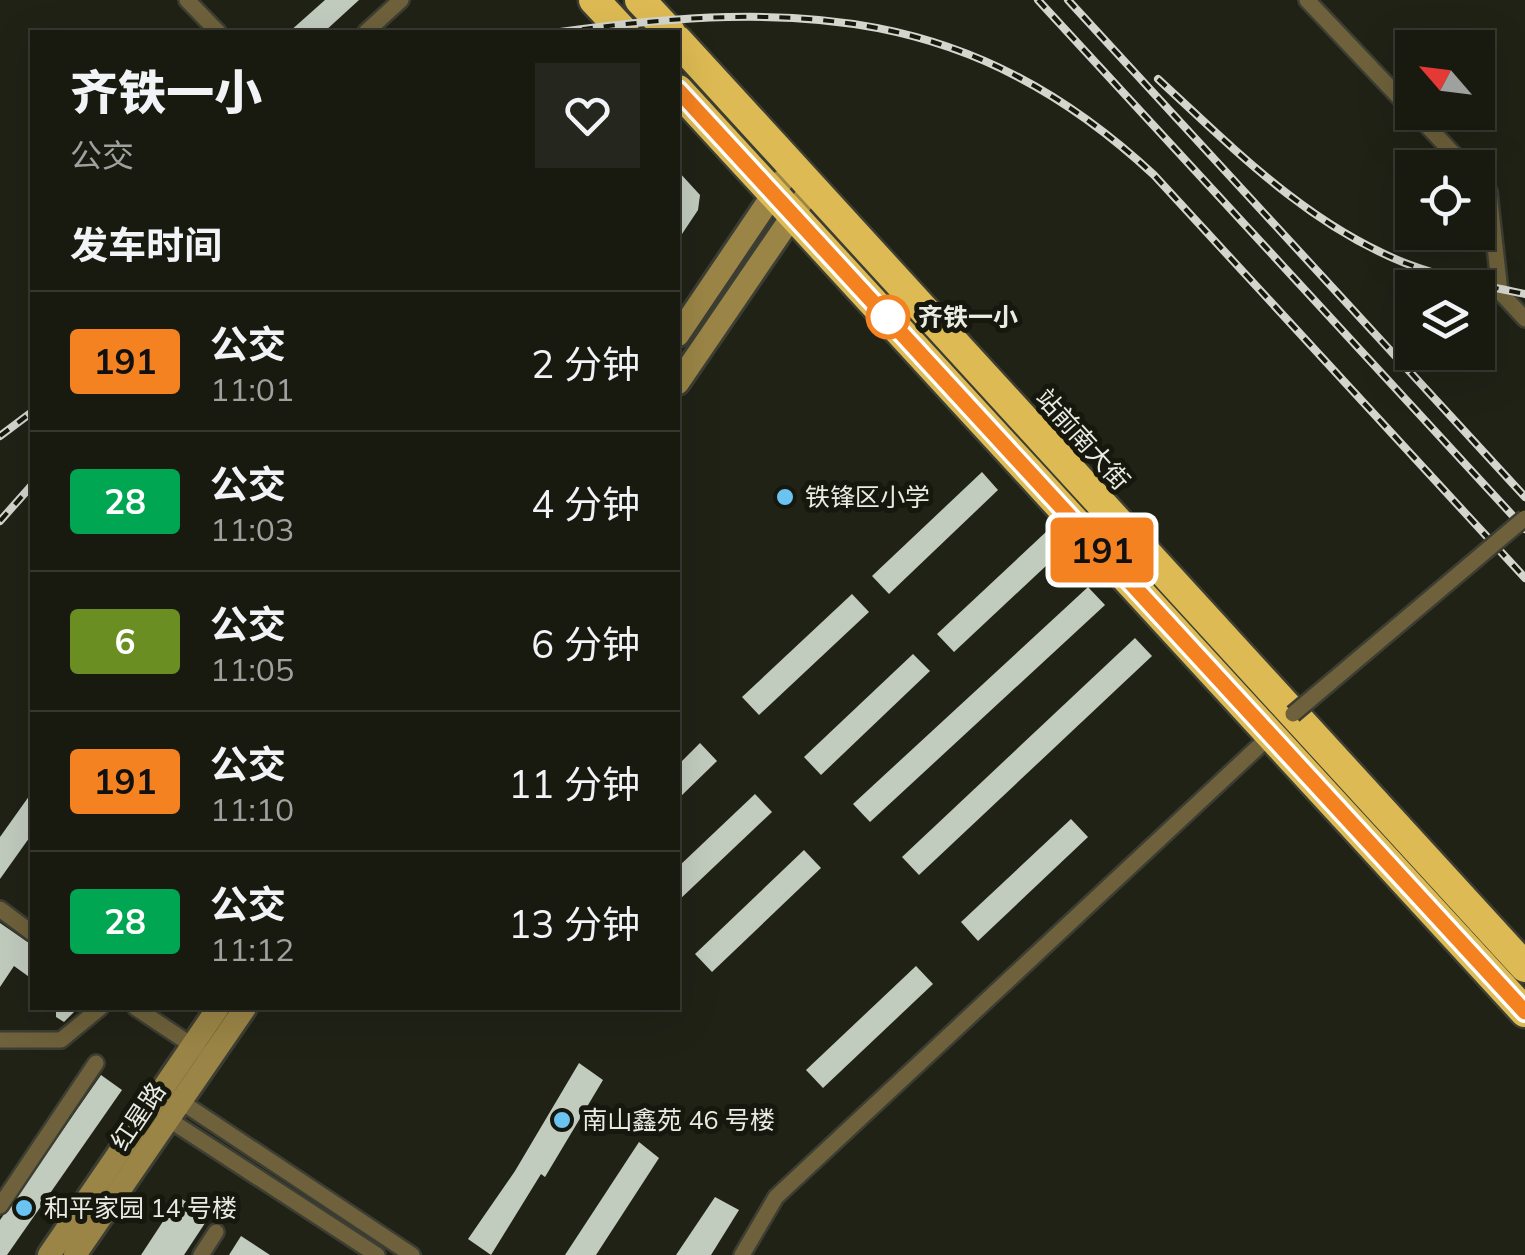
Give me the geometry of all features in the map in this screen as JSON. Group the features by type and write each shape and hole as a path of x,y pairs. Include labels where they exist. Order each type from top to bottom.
{"highway":[{"path":"594,0 622,30"},
{"path":"640,0 668,30"},
{"name":"站前南大街","path":"680,43 1525,968"},
{"path":"680,92 1525,1012"}],"street":[{"path":"187,0 216,30"},
{"path":"368,30 401,0"},
{"path":"1308,0 1395,93"},
{"path":"1430,130 1449,150"},
{"path":"680,333 803,177"},
{"path":"680,379 784,204"},
{"path":"1495,247 1500,292 1525,318"},
{"path":"1294,714 1525,518"},
{"path":"742,1255 776,1197 1271,735"},
{"path":"0,909 30,932"},
{"path":"0,1040 61,1040 98,1010"},
{"path":"139,1010 201,1052"},
{"name":"红星路","path":"201,1052 217,1010"},
{"name":"红星路","path":"48,1255 201,1052 244,1010"},
{"path":"0,1206 96,1062"},
{"path":"165,1104 377,1255"},
{"path":"165,1104 412,1255"},
{"name":"红星路","path":"75,1255 165,1104"},
{"path":"200,1255 216,1232"}],"building":[{"path":"325,0 359,0 326,30 291,30"},
{"path":"680,173 700,195 698,210 680,237"},
{"path":"982,472 998,490 889,594 872,576"},
{"path":"1047,531 1064,549 954,652 937,634"},
{"path":"1088,587 1105,605 870,822 853,804"},
{"path":"852,594 869,612 759,715 742,697"},
{"path":"1135,638 1152,656 919,875 902,857"},
{"path":"913,654 930,671 821,775 804,757"},
{"path":"700,743 717,761 680,797 680,763"},
{"path":"755,794 772,812 680,899 680,865"},
{"path":"30,795 30,837 0,879 0,837"},
{"path":"1071,819 1088,837 978,941 961,922"},
{"path":"804,850 821,868 712,972 695,954"},
{"path":"0,923 30,944 30,978 14,966 0,987"},
{"path":"916,966 933,984 823,1088 806,1070"},
{"path":"56,1010 76,1010 64,1022 56,1017"},
{"path":"579,1063 603,1080 545,1177 541,1174 491,1255 468,1239 515,1171"},
{"path":"101,1075 122,1090 7,1255 0,1255 0,1220"},
{"name":"南山鑫苑 46 号楼","path":"639,1142 659,1158 596,1255 565,1255"},
{"path":"179,1197 209,1217 184,1255 141,1255"},
{"name":"南山鑫苑 46 号楼","path":"715,1197 739,1210 711,1255 676,1255"},
{"path":"241,1236 270,1255 229,1255"}],"railway":[{"path":"1038,0 1525,529"},
{"path":"1068,0 1525,497"},
{"path":"577,30 728,17 805,19 878,28 949,47 1018,77 1086,119 1154,175 1525,578"},
{"path":"1158,79 1273,183 1336,228 1405,263 1525,294"},
{"path":"0,436 30,414"},
{"path":"0,521 30,487"}],"bus line":[{"name":"191","path":"680,92 1525,1012"}],"place":[{"name":"齐铁一小","path":"888,317"},
{"name":"铁锋区小学","path":"785,497"},
{"name":"南山鑫苑 46 号楼","path":"562,1120"},
{"name":"和平家园 14 号楼","path":"24,1208"}]}
